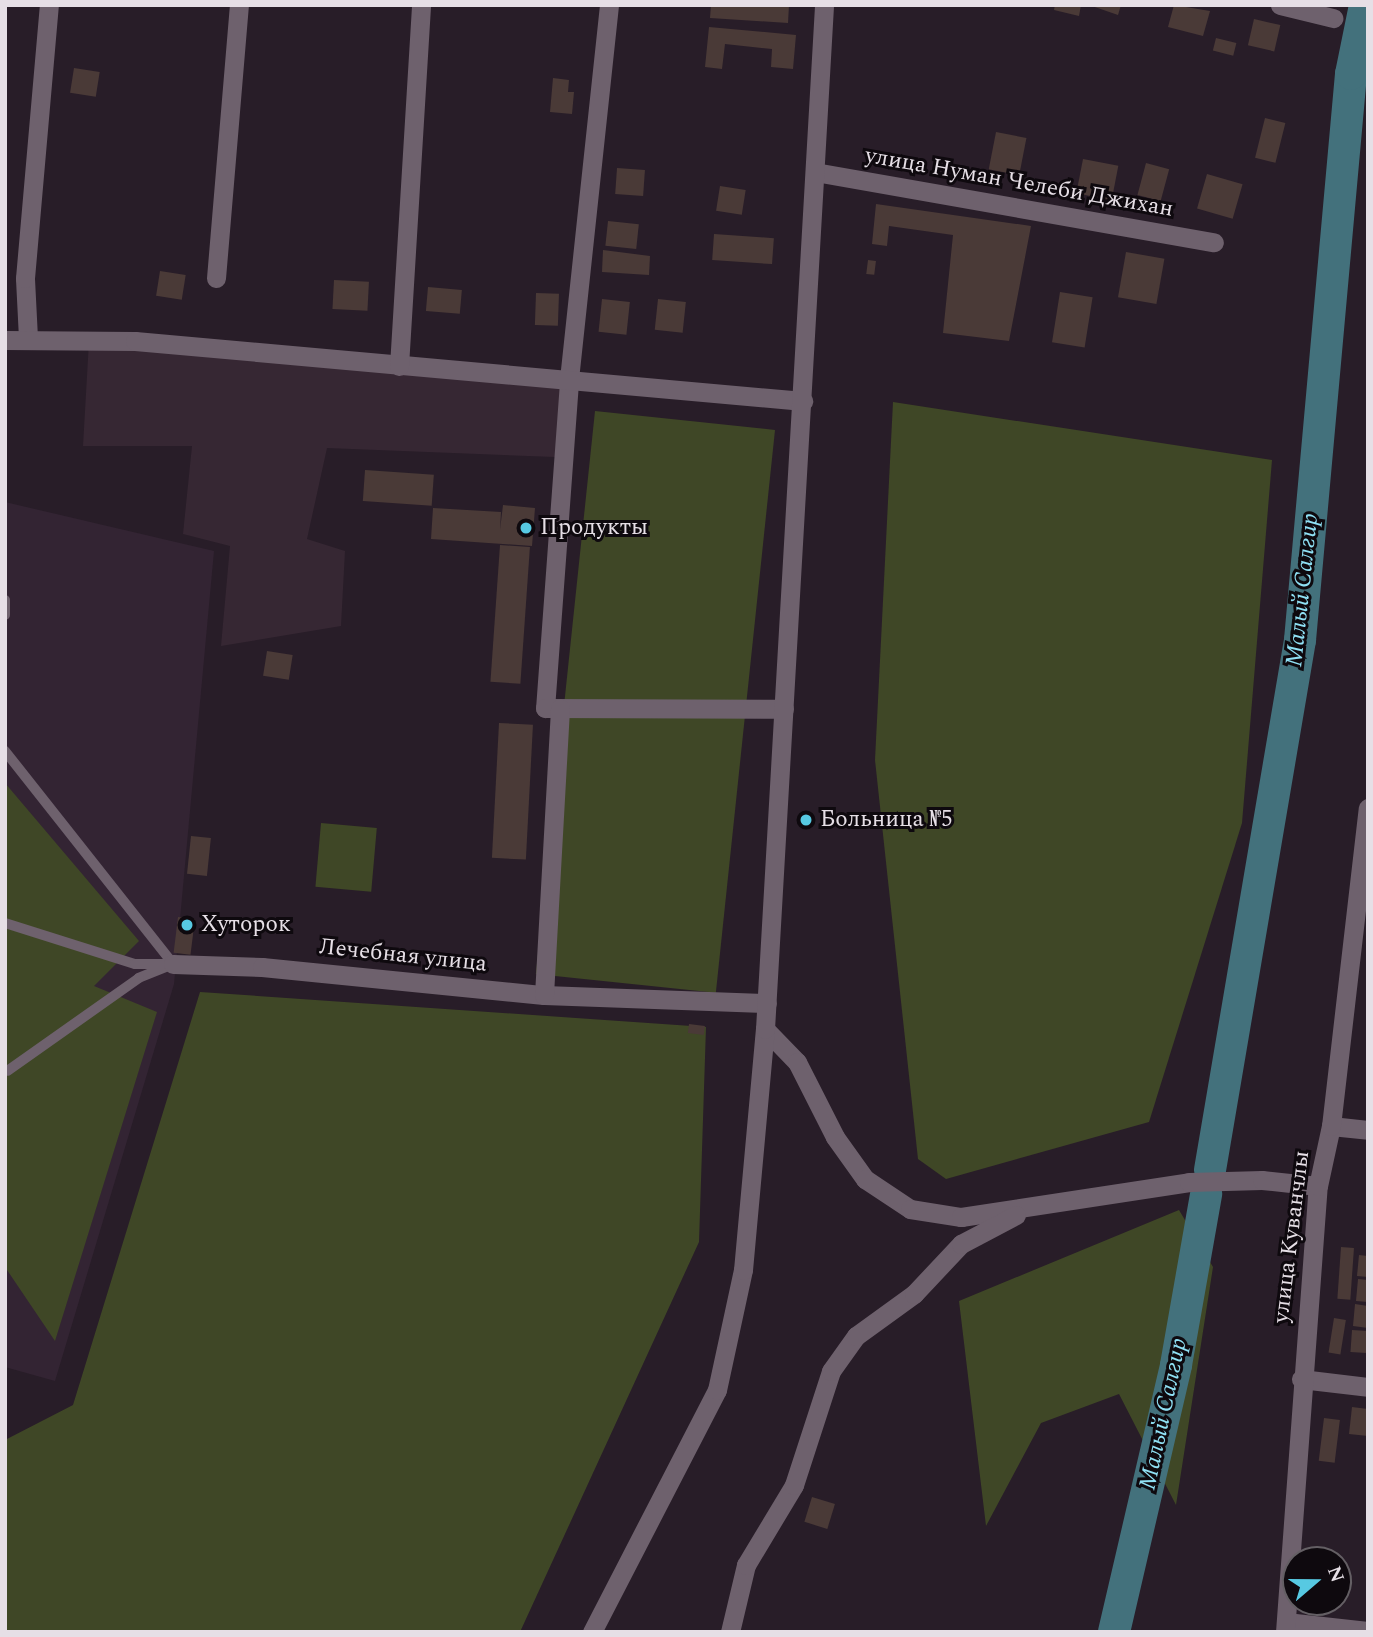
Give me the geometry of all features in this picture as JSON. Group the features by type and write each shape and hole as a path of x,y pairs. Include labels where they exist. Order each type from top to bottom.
{"street":[{"path":"28,338 25,278 49,5"},
{"path":"216,278 239,5"},
{"path":"399,366 421,5"},
{"path":"544,995 552,708 569,382 609,5"},
{"path":"592,1632 717,1390 743,1269 767,1003 824,5"},
{"path":"1280,5 1333,18"},
{"name":"улица Нуман Челеби Джихан","path":"815,172 1214,242"},
{"path":"5,340 28,338 135,341 803,401"},
{"path":"552,708 784,709"},
{"name":"улица Куванчлы","path":"1285,1627 1301,1380 1318,1186 1331,1126 1363,874 1368,808"},
{"name":"Лечебная улица","path":"173,964 262,967 544,995 767,1003"},
{"path":"765,1029 797,1062 835,1138 865,1179 910,1209 961,1217 1028,1209 1189,1182 1262,1180 1318,1186"},
{"path":"1331,1126 1368,1130"},
{"path":"730,1632 746,1565 794,1485 837,1362 856,1336 914,1294 961,1244 1028,1209"},
{"path":"1301,1380 1368,1387"},
{"path":"1285,1627 1368,1631"}],"lane":[{"path":"5,600 5,615"},
{"path":"5,751 173,964"},
{"path":"5,923 135,964 173,964"},
{"path":"7,1071 139,978 173,964"}],"shaded area":[{"path":"89,341 562,387 555,457 327,448 307,539 345,551 341,626 221,646 230,546 183,534 192,446 83,446"},
{"path":"5,502 214,551 174,984 55,1381 5,1367"}],"green space":[{"path":"893,402 1272,460 1242,823 1149,1122 946,1179 918,1159 875,760"},
{"path":"595,411 775,430 716,993 536,974"},
{"path":"5,783 139,941 94,986 157,1012 55,1341 5,1267"},
{"path":"321,823 377,828 371,892 315,887"},
{"path":"200,992 706,1027 699,1242 520,1632 5,1632 5,1440 73,1405"},
{"path":"1179,1210 1213,1267 1176,1505 1119,1394 1041,1423 986,1526 959,1301"}],"building":[{"path":"711,5 789,5 788,23 710,18"},
{"path":"1055,5 1081,5 1079,16 1054,10"},
{"path":"1089,5 1121,5 1118,15"},
{"path":"1174,5 1210,11 1203,36 1168,27"},
{"path":"1254,19 1280,25 1274,51 1248,45"},
{"path":"709,27 796,35 793,69 771,67 772,49 725,44 722,69 705,67"},
{"path":"1216,38 1236,43 1233,56 1213,51"},
{"path":"74,68 100,72 96,97 70,93"},
{"path":"553,78 569,80 568,92 574,92 572,114 550,112"},
{"path":"1265,118 1285,123 1275,163 1255,158"},
{"path":"996,132 1026,138 1019,175 989,169"},
{"path":"1083,159 1118,166 1112,200 1076,193"},
{"path":"1146,163 1169,169 1161,201 1137,195"},
{"path":"617,168 645,170 643,196 615,194"},
{"path":"1207,174 1243,184 1233,219 1197,209"},
{"path":"720,186 746,190 742,215 716,211"},
{"path":"876,204 1031,226 1009,341 943,333 953,235 889,226 887,246 872,244"},
{"path":"608,221 639,224 636,249 605,246"},
{"path":"714,234 774,238 772,264 712,260"},
{"path":"603,250 650,256 649,275 602,272"},
{"path":"1126,252 1164,259 1156,304 1118,297"},
{"path":"868,260 876,261 874,275 866,274"},
{"path":"160,271 186,275 182,300 156,296"},
{"path":"334,280 369,282 367,311 332,309"},
{"path":"428,287 462,290 460,314 426,311"},
{"path":"1060,292 1093,297 1085,348 1052,342"},
{"path":"536,293 559,294 558,326 535,325"},
{"path":"602,299 630,302 626,335 599,332"},
{"path":"658,299 686,302 683,333 655,330"},
{"path":"365,470 434,475 432,506 363,501"},
{"path":"503,505 535,508 532,546 431,539 433,508 501,512 500,530"},
{"path":"500,545 530,547 520,684 490,682"},
{"path":"267,651 293,655 289,680 263,676"},
{"path":"499,723 533,725 526,860 492,858"},
{"path":"191,836 211,838 207,876 187,874"},
{"path":"178,917 195,919 190,955 174,953"},
{"path":"689,1024 705,1026 704,1035 688,1033"},
{"path":"1341,1247 1354,1248 1350,1300 1337,1299"},
{"path":"1359,1255 1368,1256 1368,1277 1357,1276"},
{"path":"1358,1279 1368,1280 1368,1302 1356,1301"},
{"path":"1355,1304 1368,1306 1368,1328 1353,1326"},
{"path":"1334,1318 1346,1320 1340,1354 1329,1353"},
{"path":"1352,1330 1368,1331 1366,1353 1350,1352"},
{"path":"1352,1407 1368,1409 1368,1436 1349,1434"},
{"path":"1324,1418 1340,1420 1335,1463 1319,1461"},
{"path":"812,1497 835,1504 827,1529 804,1522"}],"waterway":[{"name":"Малый Салгир","path":"1210,1170 1300,640 1351,74 1365,5"},
{"name":"Малый Салгир","path":"1114,1632 1176,1365 1206,1194"}],"place":[{"name":"Продукты","path":"526,528"},
{"name":"Больница №5","path":"806,820"},
{"name":"Хуторок","path":"187,925"}]}
